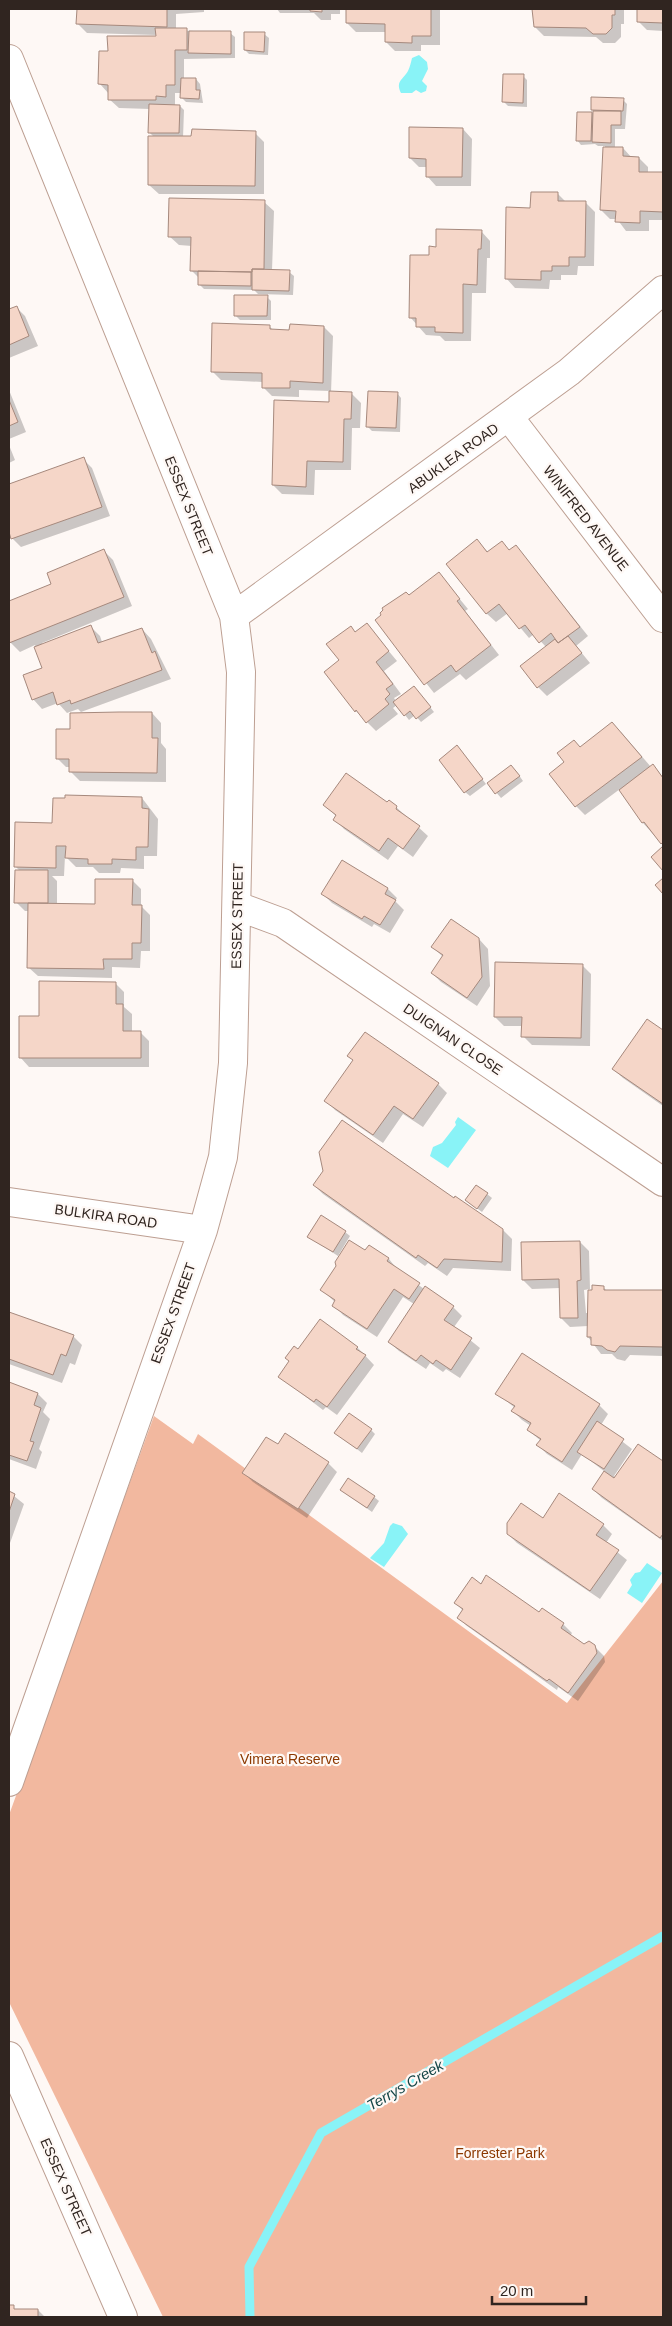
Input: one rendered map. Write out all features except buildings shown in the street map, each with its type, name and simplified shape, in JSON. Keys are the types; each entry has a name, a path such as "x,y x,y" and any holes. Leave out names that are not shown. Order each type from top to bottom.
{"street":[{"name":"ESSEX STREET","path":"9,1782 203,1230 223,1157 233,1063 242,672 234,616 11,73"},
{"name":"ABUKLEA ROAD","path":"234,616 509,418 569,372 663,290"},
{"name":"WINIFRED AVENUE","path":"509,418 663,618"},
{"name":"DUIGNAN CLOSE","path":"237,906 284,923 663,1182"},
{"name":"BULKIRA ROAD","path":"9,1202 203,1230"},
{"name":"ESSEX STREET","path":"9,2056 123,2317"}],"green space":[{"path":"154,1416 193,1444 198,1434 567,1703 663,1581 663,2317 163,2317 9,2002 9,1815"}],"water":[{"path":"419,55 427,62 428,69 422,81 427,86 426,91 421,93 416,90 412,93 401,93 399,83 408,71 412,58"},
{"path":"458,1117 476,1130 448,1168 430,1156 433,1147 442,1143 456,1125 455,1122"},
{"path":"393,1523 402,1526 408,1534 384,1567 370,1558 384,1543 390,1526"},
{"path":"647,1563 662,1573 642,1603 627,1593 632,1585 630,1580"}],"waterway":[{"name":"Terrys Creek","path":"250,2317 249,2267 321,2133 663,1936"}],"park label":[{"name":"Vimera Reserve","path":"290,1759"},
{"name":"Forrester Park","path":"500,2153"}]}
